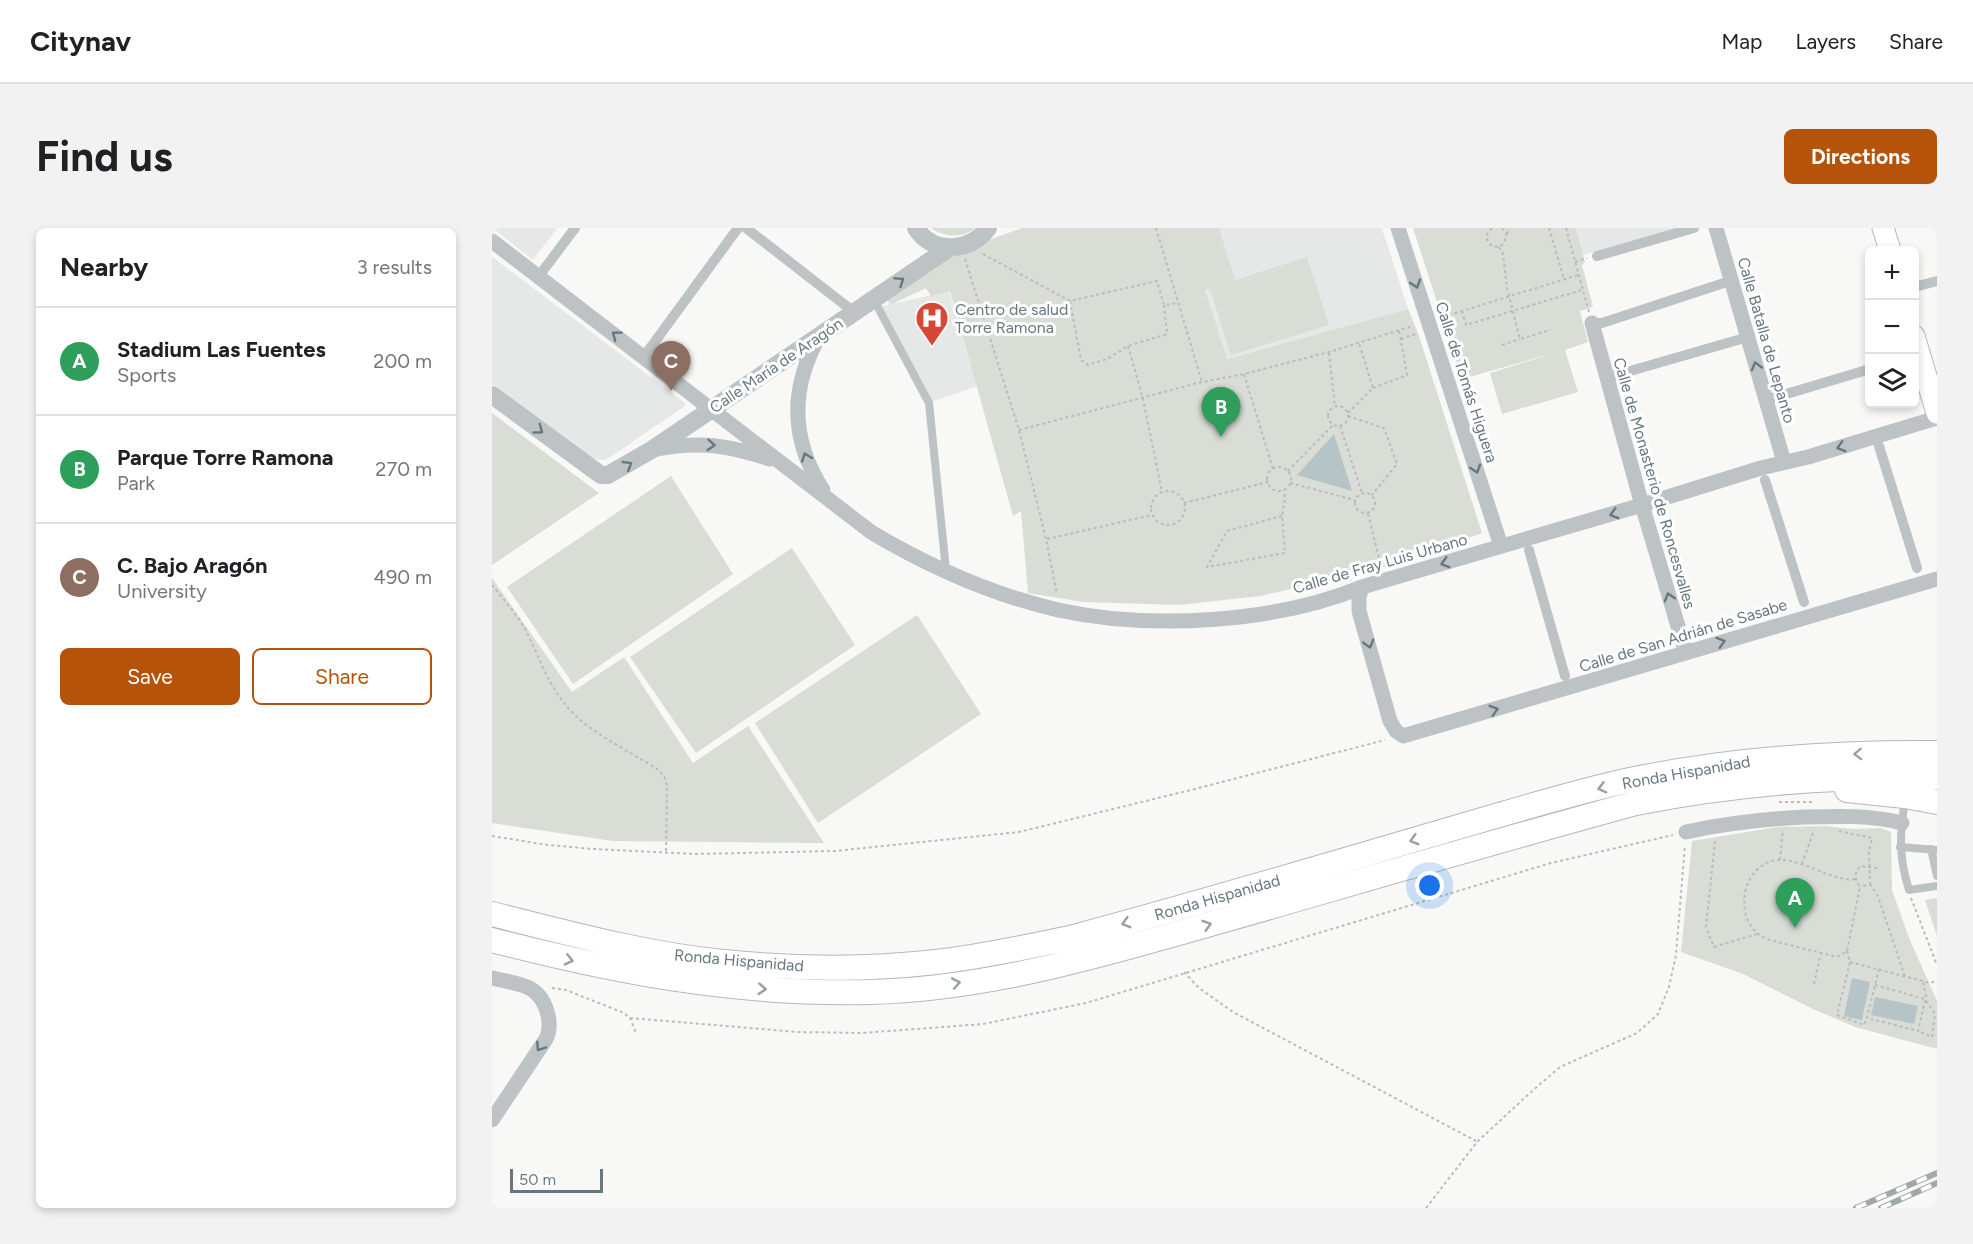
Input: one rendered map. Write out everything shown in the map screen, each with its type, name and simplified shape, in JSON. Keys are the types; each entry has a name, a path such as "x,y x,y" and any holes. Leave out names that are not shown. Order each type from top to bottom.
{"highway":[{"path":"1905,753 1937,740"},
{"name":"Ronda Hispanidad","path":"492,914 647,951 722,962 870,967 936,962 1070,938 1527,807 1628,781 1742,761 1844,754 1937,753"},
{"name":"Ronda Hispanidad","path":"492,940 646,976 721,986 820,992 873,992 941,986 1082,960 1636,803 1688,792 1816,780 1937,777"},
{"path":"1816,780 1836,788 1856,792 1905,796 1937,802"}],"main road":[{"path":"1883,228 1889,246"},
{"path":"1918,354 1937,416"}],"street":[{"path":"537,275 542,272 575,228"},
{"path":"642,355 648,351 738,228"},
{"path":"746,228 854,312"},
{"path":"916,228 928,241 956,252"},
{"name":"Calle de Tomás Higuera","path":"1398,228 1501,546"},
{"path":"1597,256 1694,228"},
{"name":"Calle Batalla de Lepanto","path":"1716,228 1784,462"},
{"name":"Calle María de Aragón","path":"492,395 601,475 612,474 653,450 873,299 956,252 958,247 970,243 991,230"},
{"name":"Calle de Fray Luis Urbano","path":"492,241 871,532 892,545 946,572 1051,608 1131,619 1175,620 1265,614 1338,597 1362,587 1501,546 1527,545 1641,505 1763,474 1784,462 1877,441 1937,416"},
{"path":"1592,323 1602,323 1730,281"},
{"path":"1919,286 1937,281"},
{"name":"Calle de Monasterio de Roncesvalles","path":"1592,323 1641,505 1686,653"},
{"name":"Calle de Fray Luis Urbano","path":"821,334 804,369 798,405 798,424 807,460 815,477 837,506"},
{"path":"1606,378 1748,337"},
{"path":"1766,400 1865,370"},
{"path":"1877,441 1921,583"},
{"path":"653,450 678,445 713,445 730,447 782,463"},
{"path":"1763,474 1806,609"},
{"path":"1527,545 1567,682"},
{"name":"Calle de San Adrián de Sasabe","path":"1403,736 1567,682 1686,653 1806,609 1937,579"},
{"path":"1362,587 1359,611 1390,721 1396,731 1403,736"},
{"path":"1338,597 1346,600 1359,611"},
{"path":"1686,832 1756,820 1832,816 1886,819 1902,823"},
{"name":"Ronda Hispanidad","path":"492,951 540,953"},
{"path":"492,978 521,985 538,993 549,1021 548,1035 492,1120"}],"lane":[{"path":"873,299 928,403 946,572"},
{"path":"1905,796 1900,847 1902,867 1909,890 1937,886"},
{"path":"1900,847 1934,850 1937,876"}],"path":[{"path":"1156,228 1202,382"},
{"path":"1491,228 1487,234 1488,241 1492,246 1499,247 1505,243 1510,228"},
{"path":"1502,228 1506,237"},
{"path":"1549,228 1564,279"},
{"path":"1566,228 1592,323"},
{"path":"1499,247 1503,254 1504,274 1520,339"},
{"path":"956,252 1019,430 1046,539 1058,602"},
{"path":"980,252 1070,301 1157,281 1164,305 1167,334 1128,346 1107,359 1088,364 1081,360 1070,301"},
{"path":"1575,262 1584,259"},
{"path":"1443,317 1578,275"},
{"path":"1462,311 1466,325 1582,290"},
{"path":"1164,305 1178,303"},
{"path":"1019,430 1202,382 1244,374 1329,352 1413,326"},
{"path":"1333,425 1340,426 1346,423 1348,415 1373,388 1407,375 1400,330"},
{"path":"1502,345 1550,330"},
{"path":"1401,339 1419,333"},
{"path":"1359,343 1373,388"},
{"path":"1128,346 1143,399 1162,492"},
{"path":"1329,352 1335,407"},
{"path":"1244,374 1273,469"},
{"path":"1333,425 1329,416 1330,410 1335,407 1344,408 1348,415 1384,428 1397,465 1372,495"},
{"path":"1288,471 1333,425"},
{"path":"1340,426 1362,493"},
{"path":"1282,516 1227,531 1207,567 1285,554 1282,516 1284,490 1290,483 1291,477 1288,471 1280,467 1273,469 1268,475 1268,482 1273,488 1284,490"},
{"path":"1184,503 1268,482"},
{"path":"1290,483 1355,500"},
{"path":"1170,490 1175,492 1180,495 1184,503 1183,516 1174,524 1157,522 1152,515 1150,507 1152,501 1162,492 1170,490"},
{"path":"1362,493 1372,495"},
{"path":"1355,500 1362,493"},
{"path":"1355,500 1357,509 1368,514 1374,510 1376,504 1372,495"},
{"path":"1368,514 1381,568"},
{"path":"1046,539 1152,515"},
{"path":"492,585 523,626 543,669 564,704 591,727 657,769 664,776 668,785 666,853"},
{"path":"492,836 548,845 696,854 835,851 1019,832 1403,736"},
{"path":"1779,860 1783,828"},
{"path":"1802,864 1815,828"},
{"path":"1835,830 1872,838 1869,852 1870,884 1878,896 1905,977"},
{"path":"538,993 552,988 566,990 596,1001 630,1018 798,1032 862,1033 983,1024 1086,1003 1551,863 1686,832 1676,955 1669,987 1658,1014 1637,1033 1560,1067 1477,1142 1426,1208"},
{"path":"1715,840 1706,927 1714,947 1757,934"},
{"path":"1847,951 1837,957 1766,939 1757,934 1750,925 1745,913 1744,896 1748,882 1757,869 1779,860 1788,860 1843,878 1855,879"},
{"path":"1877,868 1860,866 1855,874 1860,887 1847,951 1850,962 1837,1016 1864,1025 1879,969"},
{"path":"1860,887 1870,884"},
{"path":"1909,890 1937,965"},
{"path":"1814,984 1821,953"},
{"path":"1850,962 1930,983 1937,981"},
{"path":"1184,972 1198,988 1233,1012 1477,1142"},
{"path":"1918,1031 1925,999 1923,981"},
{"path":"1867,1018 1918,1031 1932,1037 1935,1014 1925,999 1875,985"},
{"path":"630,1018 636,1033"}],"shaded area":[{"path":"492,228 557,228 533,260"},
{"path":"931,228 975,228 970,232 953,236"},
{"path":"1022,228 1219,228 1235,280 1307,257 1329,325 1231,355 1210,289 1205,290 1227,359 1408,309 1418,333 1482,533 1381,568 1260,596 1179,605 1083,602 1028,593 1021,511 1013,516 950,291 931,296 926,288 890,305 885,294 958,251"},
{"path":"1186,228 1382,228 1408,309 1226,359"},
{"path":"1413,228 1576,228 1585,262 1582,265 1593,307 1580,311 1588,342 1565,350 1578,392 1502,414 1490,373 1554,353 1462,379"},
{"path":"1576,228 1682,228 1583,255"},
{"path":"492,257 685,403 685,406 606,460 599,460 593,458 492,384"},
{"name":"Centro de salud Torre Ramona","path":"949,291 977,386 929,403 878,307"},
{"path":"492,413 599,493 492,565"},
{"path":"1334,434 1352,491 1297,475"},
{"path":"671,476 733,574 573,684 507,587"},
{"path":"792,548 855,645 696,753 630,657"},
{"path":"492,578 572,692 624,657 693,763 748,726 824,843 613,841 492,823"},
{"path":"917,615 981,714 818,823 755,723"},
{"path":"1824,826 1853,829 1881,828 1891,832 1892,890 1909,938 1937,1001 1937,1049 1855,1027 1743,974 1681,952 1692,841 1777,827"},
{"path":"1937,898 1937,936 1925,900"},
{"path":"1852,978 1870,982 1862,1020 1844,1016"},
{"path":"1875,997 1918,1006 1914,1024 1871,1015"}],"railway":[{"path":"1856,1208 1937,1173"},
{"path":"1881,1208 1937,1183"}],"place":[{"name":"Centro de salud Torre Ramona","path":"932,347"},
{"name":"C. Bajo Aragón","path":"671,391"},
{"name":"Parque Torre Ramona","path":"1221,437"},
{"name":"Stadium Las Fuentes","path":"1795,928"}]}
